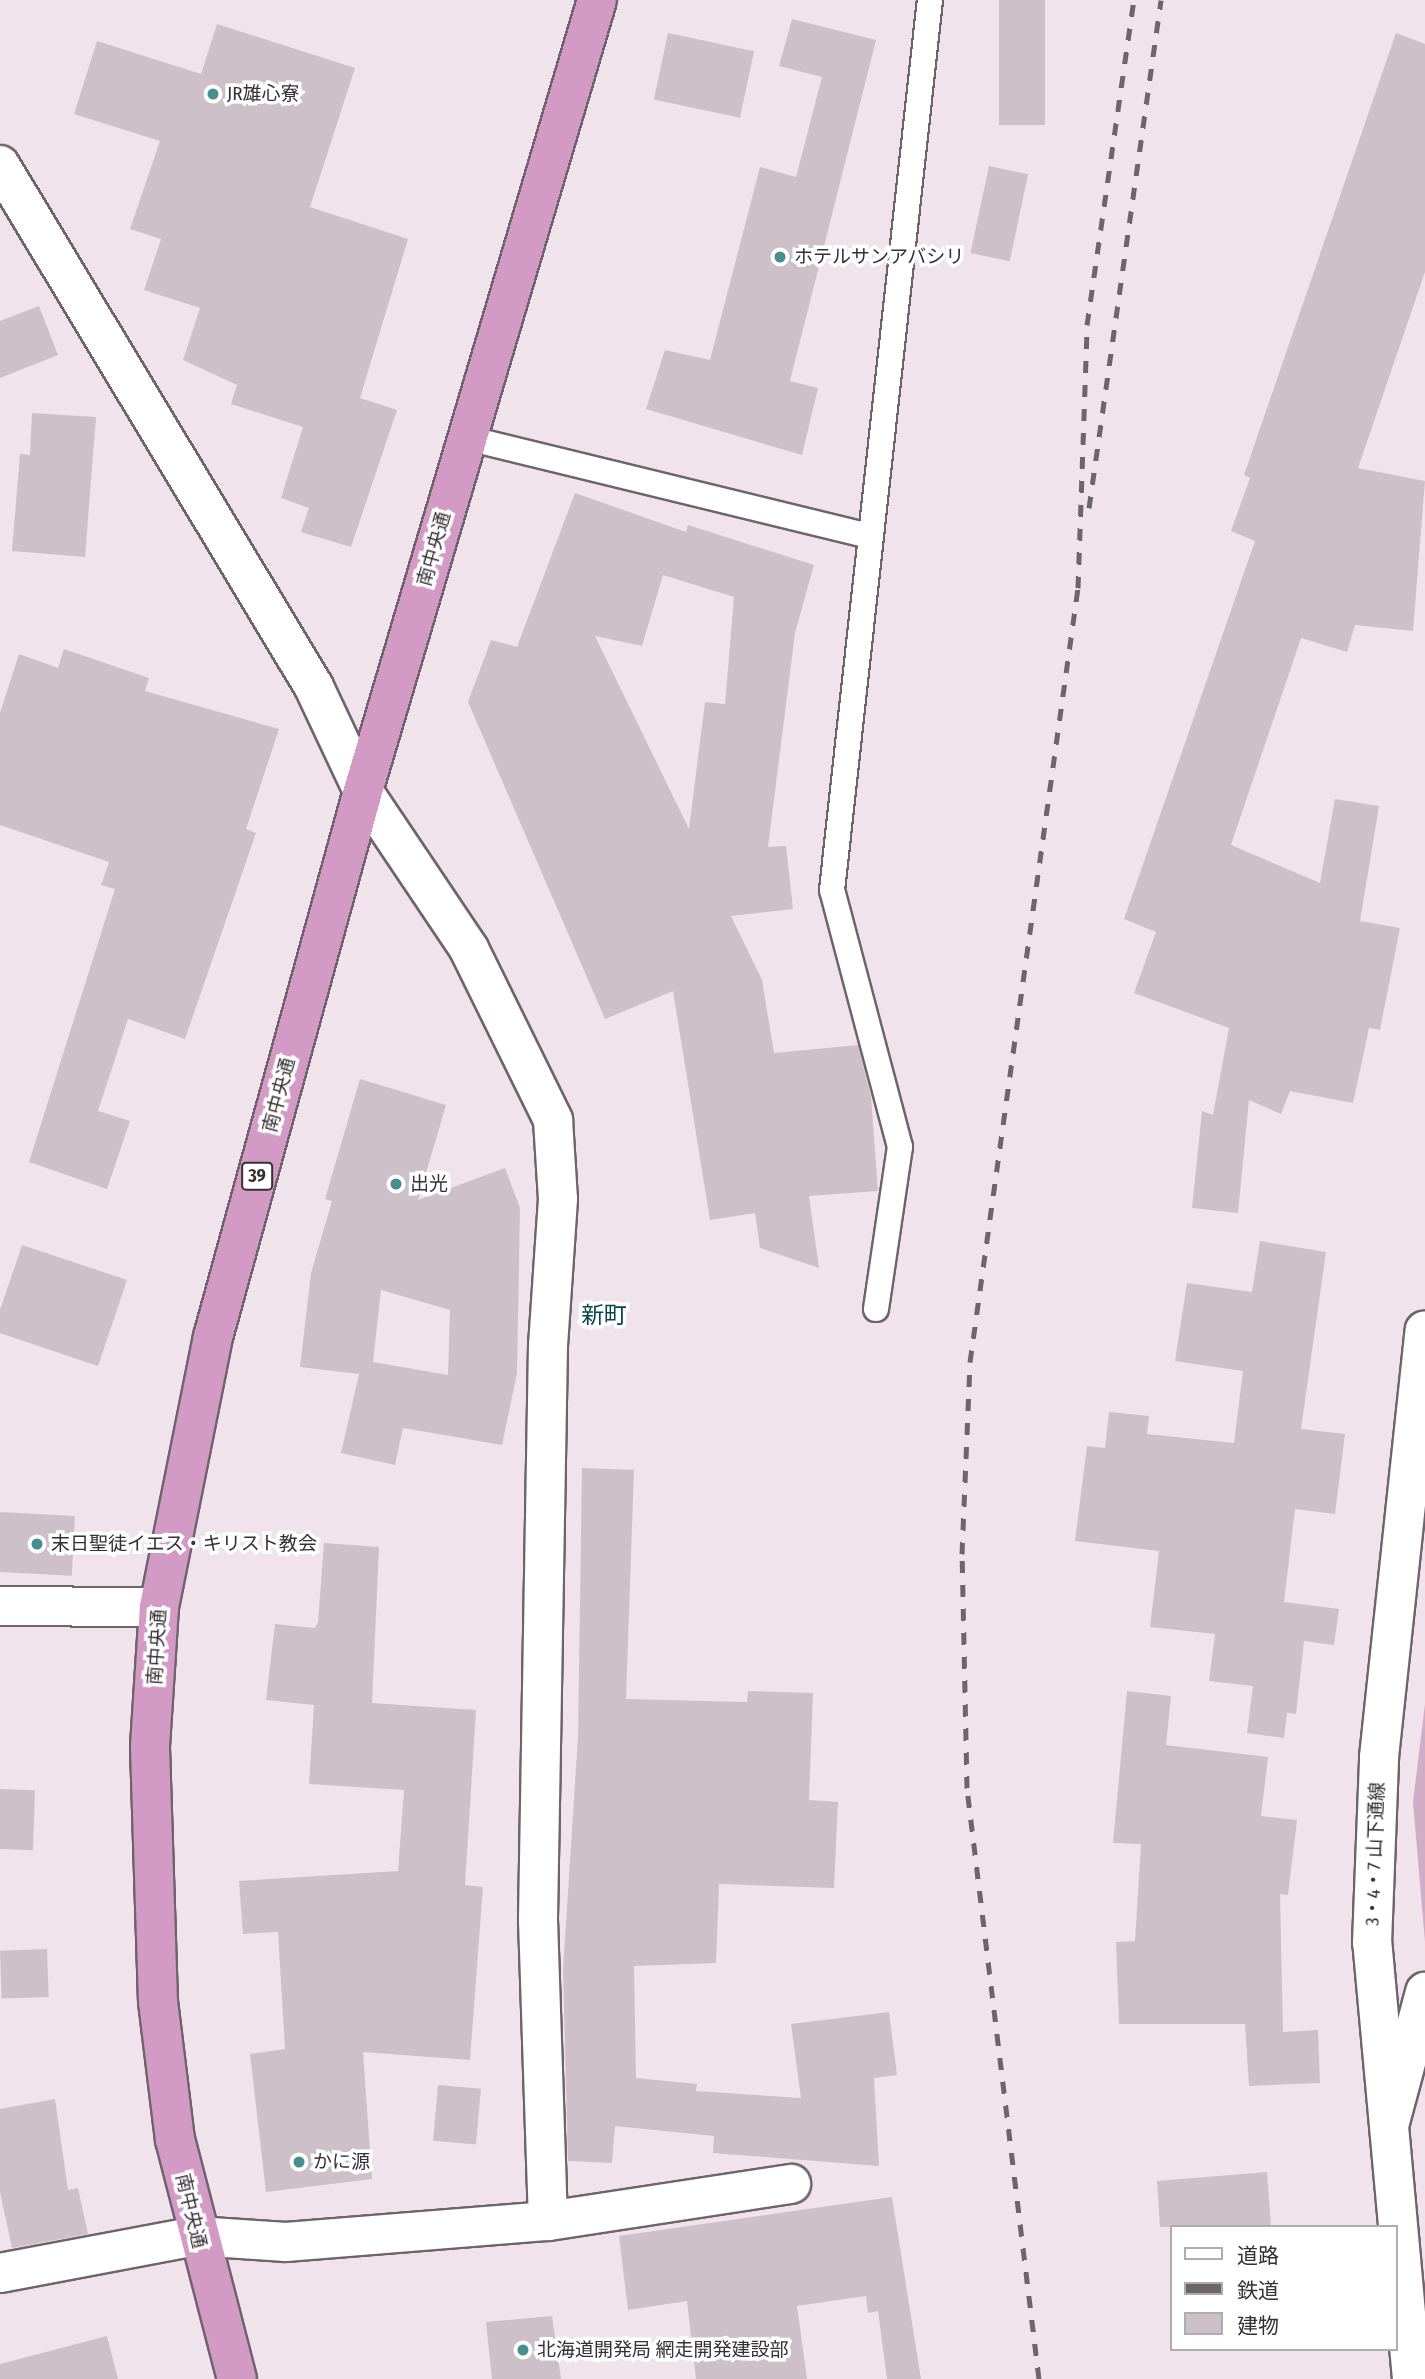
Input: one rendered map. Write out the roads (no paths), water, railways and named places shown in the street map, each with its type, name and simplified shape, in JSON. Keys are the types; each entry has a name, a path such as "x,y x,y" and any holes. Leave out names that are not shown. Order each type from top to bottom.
{"highway":[{"name":"南中央通","path":"237,2379 196,2236 175,2140 158,2002 150,1746 159,1607 213,1337 363,791 597,0"}],"street":[{"path":"0,165 314,687 363,791 470,949 553,1120 558,1199 548,1345 538,1920 548,2221"},
{"name":"3・4・7 山下通線","path":"1412,2379 1372,1942 1379,1757 1425,1329"},
{"path":"0,1606 159,1607"},
{"path":"1388,2129 1425,1992"},
{"path":"0,2273 196,2236 286,2242 548,2221 791,2184"}],"lane":[{"path":"876,1309 900,1147 832,890 868,536 930,0"},
{"path":"467,438 868,536"}],"railway":[{"path":"1039,2379 967,1788 962,1554 970,1362 1078,588 1087,325 1134,0"},
{"path":"1089,508 1161,0"}],"place":[{"name":"JR雄心寮","path":"213,94"},
{"name":"ホテルサンアバシリ","path":"780,257"},
{"name":"出光","path":"396,1184"},
{"name":"末日聖徒イエス・キリスト教会","path":"37,1544"},
{"name":"かに源","path":"299,2162"},
{"name":"北海道開発局 網走開発建設部","path":"523,2350"}],"district":[{"name":"新町","path":"604,1315"}]}
